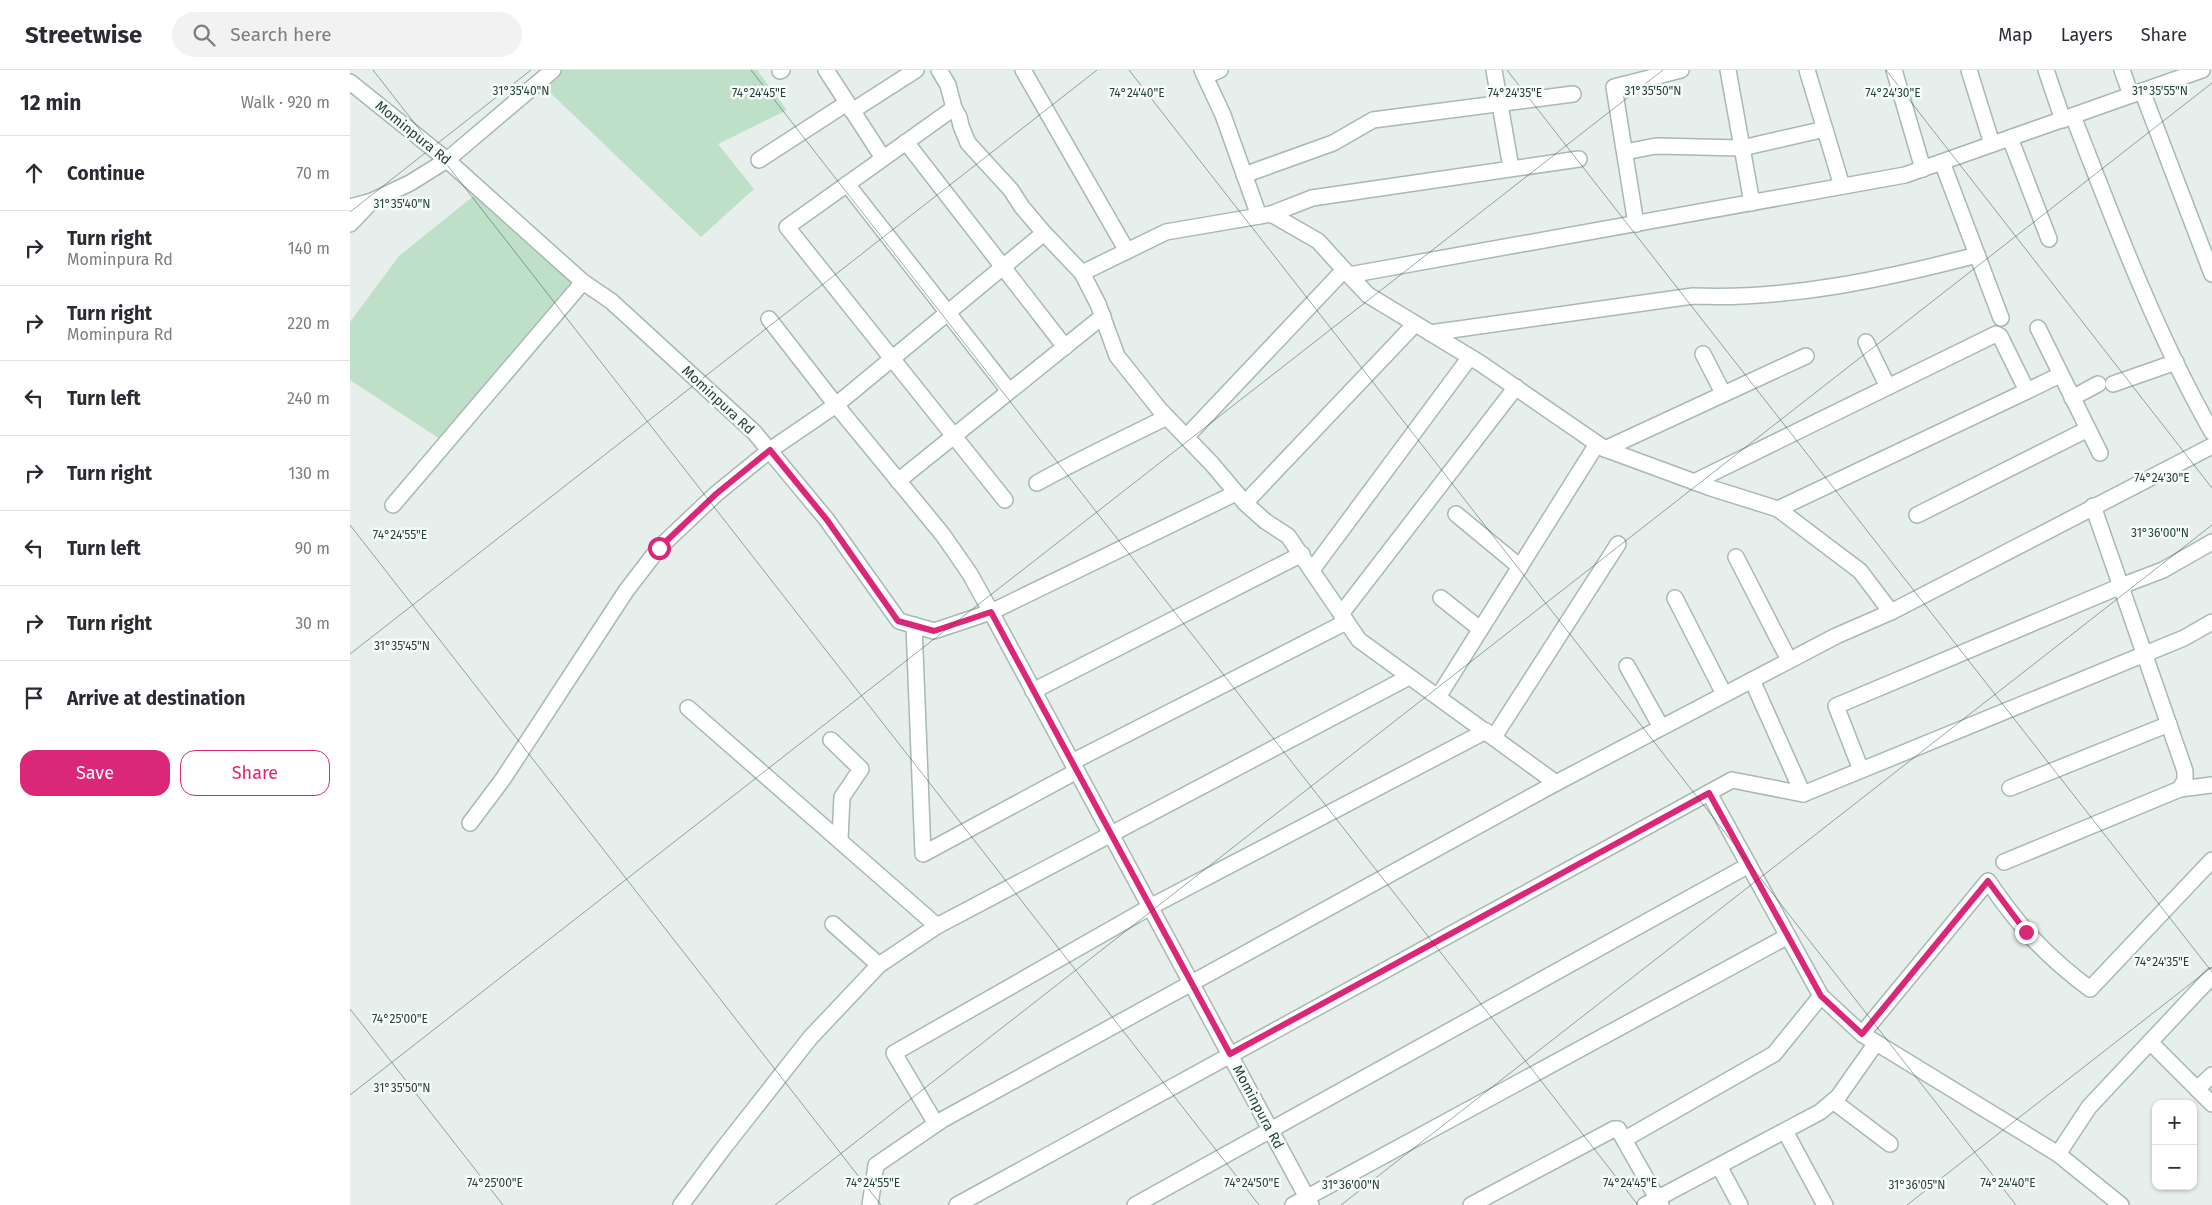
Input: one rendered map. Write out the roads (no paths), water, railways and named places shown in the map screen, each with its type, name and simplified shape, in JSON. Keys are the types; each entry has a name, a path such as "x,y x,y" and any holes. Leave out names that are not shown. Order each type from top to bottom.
{"street":[{"path":"350,207 372,201 410,183 447,160 553,70"},
{"path":"826,70 883,158"},
{"path":"758,160 916,70"},
{"path":"939,70 948,85 954,108 968,143 1011,190 1022,207 1044,233 1082,273 1103,316 1117,356 1167,417 1240,498 1266,522 1288,536 1359,640 1556,782"},
{"path":"1023,70 1127,251"},
{"path":"1220,70 1204,73 1223,115 1244,175 1265,215 1318,241 1368,295 1516,387 1601,447 1694,482 1778,509 1860,571 1891,612"},
{"path":"1494,70 1511,168"},
{"path":"1636,224 1614,87 1681,70"},
{"path":"1728,70 1752,203"},
{"path":"1807,70 1842,186"},
{"path":"1894,70 1923,168"},
{"path":"1969,70 1992,144"},
{"path":"2046,70 2189,392 2212,432"},
{"path":"2122,70 2136,93 2212,274"},
{"path":"1186,437 1347,272 1636,224 1905,175 2199,71"},
{"name":"Mominpura Rd","path":"350,82 447,160 583,282 611,301 754,432 827,520 898,621 934,631 991,612 1309,1201"},
{"path":"1244,175 1333,143 1372,120 1573,94"},
{"path":"954,108 787,227 1005,500"},
{"path":"1624,152 1656,146 1742,148 1825,129"},
{"path":"2010,138 2049,239"},
{"path":"906,142 1065,347"},
{"path":"1082,273 1166,232 1265,215 1312,198 1579,159"},
{"path":"1942,162 2001,318"},
{"path":"847,184 1010,392"},
{"path":"350,224 372,201"},
{"path":"470,823 503,778 626,591 659,548 716,494 770,450 836,405 1044,233"},
{"path":"1430,333 1693,296 1735,298 1771,295 1921,270 1977,256"},
{"path":"392,505 583,282"},
{"path":"898,481 1103,316"},
{"path":"769,319 942,535 970,574 991,612 1240,498 1415,324"},
{"path":"2038,328 2100,453"},
{"path":"1694,482 1996,334 2000,336 2027,391"},
{"path":"1866,342 1888,387"},
{"path":"1703,354 1723,393"},
{"path":"1438,697 1520,567 1601,447 1806,356"},
{"path":"1312,570 1470,357"},
{"path":"2072,398 2106,384 2176,362"},
{"path":"1778,509 2060,374"},
{"path":"914,625 923,854 1074,767 1343,618 1516,387"},
{"path":"1037,483 1088,454 1108,448 1167,417"},
{"path":"1917,515 2088,429"},
{"path":"870,1205 876,1165 936,1124 1556,782 1789,660 1836,636 1891,612 2212,446"},
{"path":"2093,506 2185,772 2185,780 2180,788"},
{"path":"1456,514 1520,567"},
{"path":"1861,770 1836,706 2163,570 2212,542"},
{"path":"936,1124 894,1053 1150,907 1490,734 1618,544"},
{"path":"1034,691 1302,554"},
{"path":"1736,557 1789,660"},
{"path":"1440,598 1480,629"},
{"path":"1675,598 1724,694"},
{"path":"957,1205 1732,780 1803,794 2184,638 2212,622"},
{"path":"1628,666 1661,727"},
{"path":"681,1205 810,1038 879,965 937,926 1409,676"},
{"path":"1752,680 1803,794"},
{"path":"688,708 840,839 937,926"},
{"path":"2010,788 2169,724"},
{"path":"830,740 861,769 842,797 840,839"},
{"path":"2004,862 2180,788 2212,784"},
{"path":"1709,793 1821,996 1862,1034 2058,1154 2121,1205"},
{"path":"1862,1034 1988,881 2026,932 2057,964 2090,989 2212,860"},
{"path":"1135,1205 1748,865"},
{"path":"833,924 879,965"},
{"path":"1293,1205 1309,1201 1788,936"},
{"path":"2058,1154 2089,1106 2212,976"},
{"path":"1625,1139 1774,1054 1821,996"},
{"path":"2150,1042 2212,1104"},
{"path":"1471,1205 1614,1129 1618,1129 1625,1139 1654,1203 1820,1112 1838,1097 1876,1043"},
{"path":"2197,1089 2212,1075"},
{"path":"1833,1101 1890,1144"},
{"path":"1785,1131 1825,1205"},
{"path":"1719,1166 1740,1205"}]}
